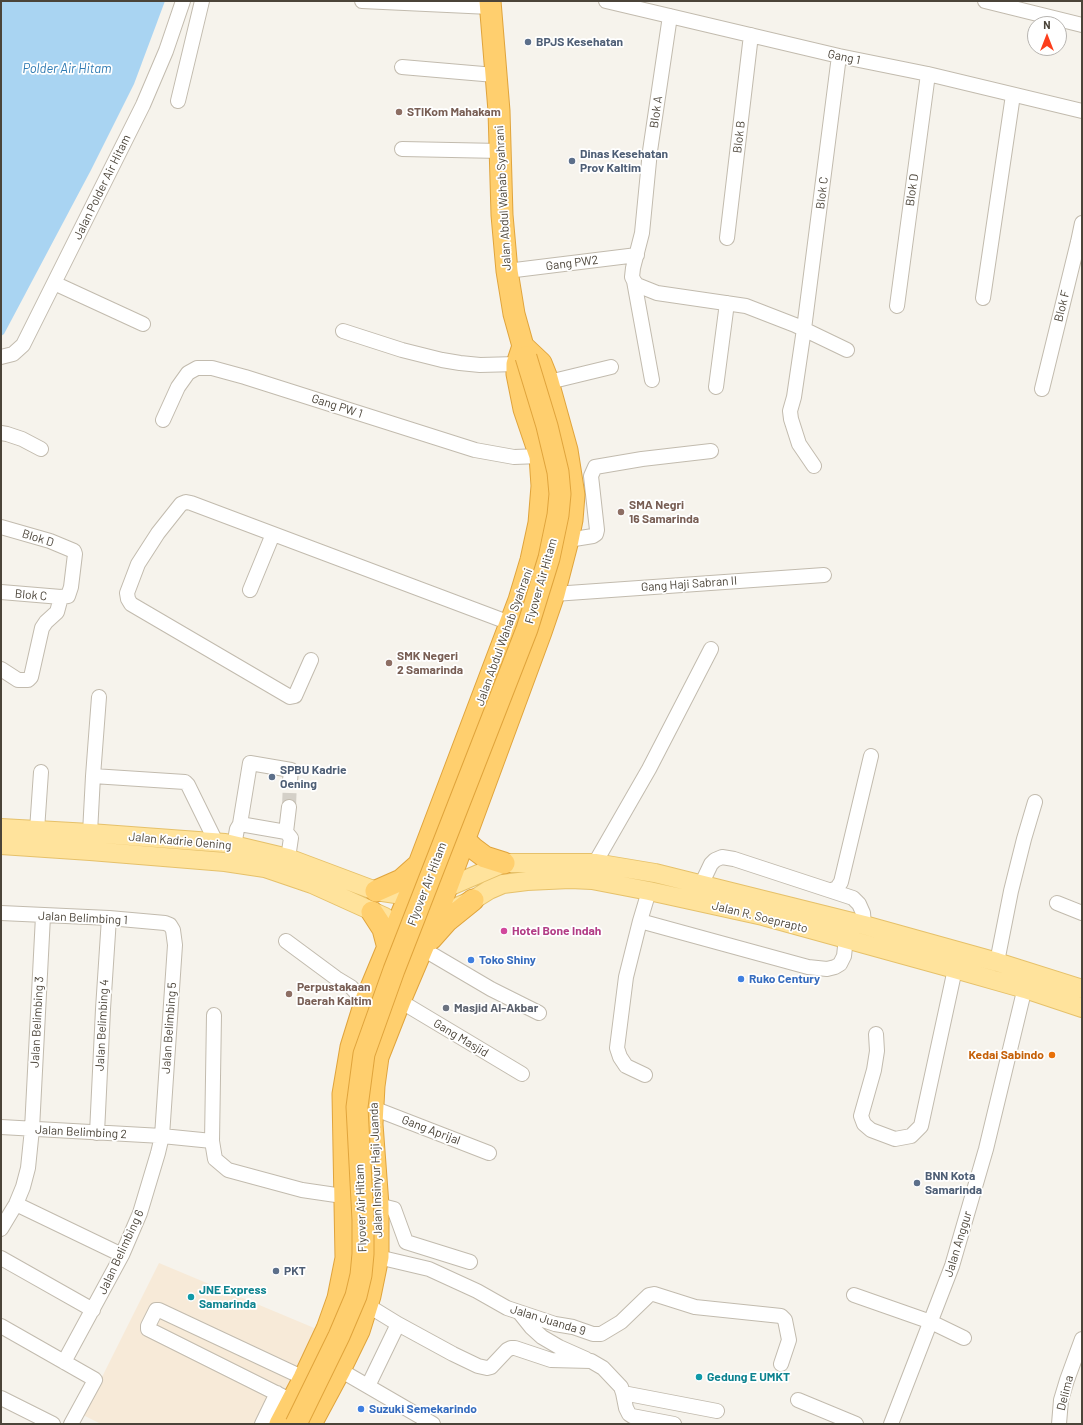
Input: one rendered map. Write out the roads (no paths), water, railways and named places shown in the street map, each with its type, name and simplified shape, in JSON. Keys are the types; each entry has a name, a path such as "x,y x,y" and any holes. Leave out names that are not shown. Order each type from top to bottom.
{"highway":[{"name":"Jalan Abdul Wahab Syahrani","path":"398,922 510,623 531,560 539,523 542,486 540,456 524,409 517,374 522,356 507,271 502,215 501,151 490,4"},
{"name":"Jalan Abdul Wahab Syahrani","path":"437,914 554,594 572,520 574,495 567,450 549,382 540,363 522,356"},
{"name":"Flyover Air Hitam","path":"296,1424 339,1336 356,1296 361,1275 363,1254 363,1220 357,1107 364,1054 394,970 527,629 549,558 558,515 560,494 558,472 547,426 522,356"},
{"path":"480,703 511,714"},
{"path":"465,840 485,857 504,863"},
{"path":"376,891 401,880 419,864"},
{"path":"424,947 448,922 473,900"},
{"path":"372,912 383,929 388,948"},
{"name":"Jalan Insinyur Haji Juanda","path":"311,1424 340,1370 358,1331 370,1296 378,1257 378,1205 372,1124 374,1086 378,1057 437,914"},
{"path":"280,1424 284,1397 304,1378 327,1328 338,1298 346,1258 343,1094 352,1047 365,1002 398,922"}],"main road":[{"name":"Jalan Kadrie Oening","path":"1,828 90,833 225,844 288,858 376,891 409,896"},
{"name":"Jalan Kadrie Oening","path":"1,845 225,862 265,868 312,884 372,912 398,922"},
{"name":"Jalan R. Soeprapto","path":"409,896 446,888 504,863 595,863 655,873 864,926 997,962 1027,981 1082,1008"},
{"name":"Jalan R. Soeprapto","path":"398,922 437,914 473,900 489,890 503,884 527,881 570,879 592,880 649,890 763,916 955,969 1027,981 1081,984"}],"street":[{"name":"Jalan Polder Air Hitam","path":"1,357 13,354 23,346 143,105 166,51 183,1"},
{"path":"178,101 202,1"},
{"path":"362,1 490,4"},
{"name":"Gang 1","path":"606,1 839,56 928,74 1082,111"},
{"path":"985,1 1082,25"},
{"name":"Blok A","path":"652,380 632,277 642,233 650,151 670,16"},
{"path":"175,25 194,30"},
{"name":"Blok B","path":"727,238 752,35"},
{"name":"Blok C","path":"814,466 799,444 790,411 794,397 804,329 839,56"},
{"path":"402,67 495,75"},
{"name":"Blok D","path":"897,306 928,74"},
{"path":"983,298 1013,95"},
{"path":"402,149 501,151"},
{"name":"Blok F","path":"1042,389 1082,223"},
{"name":"Gang PW2","path":"507,271 637,255"},
{"path":"54,282 144,324"},
{"path":"634,282 637,285 657,293 746,306 804,329 847,350"},
{"path":"716,387 726,303"},
{"path":"343,331 402,350 460,364 480,365 522,356"},
{"path":"549,382 611,367"},
{"name":"Gang PW 1","path":"163,420 178,387 188,373 197,368 212,368 245,377 475,450 507,456 540,456"},
{"path":"1,433 22,439 41,449"},
{"path":"568,540 593,536 596,534 597,530 591,476 595,467 642,459 711,451"},
{"path":"311,660 294,696 286,695 131,604 127,593 138,564 158,533 181,504 186,502 191,503 510,623"},
{"name":"Blok D","path":"1,527 50,541 74,551 75,554 70,594 65,597 60,597"},
{"path":"250,590 273,534"},
{"name":"Gang Haji Sabran II","path":"554,594 824,575"},
{"name":"Blok C","path":"1,592 60,597"},
{"path":"1,669 18,680 28,680 31,677 42,628 57,612 60,597"},
{"path":"595,863 649,769 711,649"},
{"path":"469,734 462,731 462,728 484,671 487,668 492,670"},
{"path":"90,833 92,776 99,697"},
{"path":"832,890 838,888 841,882 870,756"},
{"path":"92,776 185,782 225,844 240,824 250,763 291,770 290,781"},
{"path":"37,830 41,772"},
{"path":"997,962 1011,891 1035,802"},
{"path":"286,832 289,807"},
{"path":"240,824 286,832 291,838 288,858"},
{"path":"701,885 711,864 715,860 722,857 734,859 853,898 859,904 863,913 864,926"},
{"path":"645,1075 626,1066 620,1057 617,1048 626,977 649,890"},
{"path":"1057,903 1082,913"},
{"name":"Jalan Belimbing 1","path":"1,913 165,922"},
{"name":"Jalan Belimbing 3","path":"1,1229 16,1204 23,1187 28,1168 32,1129 43,916"},
{"name":"Jalan Belimbing 4","path":"97,1133 109,918"},
{"path":"640,921 808,967 827,969 840,964 844,956 846,938"},
{"name":"Jalan Belimbing 5","path":"162,1136 175,945 173,930 170,925 165,922"},
{"path":"286,941 336,978 351,986 365,1002"},
{"path":"424,947 491,989 539,1013"},
{"path":"876,1034 877,1051 874,1070 861,1116 864,1124 870,1130 895,1139 911,1136 921,1126 955,969"},
{"name":"Jalan Anggur","path":"891,1424 952,1266 986,1149 1027,981"},
{"name":"Gang Masjid","path":"400,1001 522,1074"},
{"path":"214,1015 212,1141 215,1159 228,1170 302,1190 345,1195"},
{"name":"Gang Aprijal","path":"373,1108 489,1153"},
{"name":"Jalan Belimbing 2","path":"1,1127 162,1136"},
{"path":"162,1136 212,1141"},
{"name":"Jalan Belimbing 6","path":"64,1362 122,1255 140,1214 162,1136"},
{"path":"16,1204 122,1255"},
{"path":"378,1205 394,1209 406,1242 459,1260 470,1262"},
{"name":"Jalan Juanda 9","path":"378,1257 429,1269 507,1308 555,1324 573,1327 598,1335 621,1322 649,1296 654,1294 695,1307 780,1316 785,1320 789,1340 781,1364"},
{"path":"1,1258 93,1310"},
{"path":"854,1295 931,1322 964,1338"},
{"path":"367,1306 453,1354 478,1366 486,1368 491,1367 507,1350 511,1348 550,1360 592,1361"},
{"path":"262,1424 284,1397 148,1329 156,1310 159,1310 304,1378"},
{"path":"519,1312 531,1327 542,1337 560,1347 592,1361 603,1368 624,1393 626,1408 629,1414 632,1416 674,1424"},
{"path":"368,1386 398,1324"},
{"path":"1,1326 95,1379 71,1424"},
{"name":"Delima","path":"1059,1424 1063,1393 1082,1339"},
{"path":"340,1370 433,1424"},
{"path":"624,1393 716,1411"},
{"path":"1,1398 53,1424"},
{"path":"798,1400 856,1424"}],"water":[{"name":"Polder Air Hitam","path":"1,1 165,1 134,84 91,170 4,334 1,336"}],"tunnel":[{"path":"289,807 290,781"}],"place":[{"name":"BPJS Kesehatan","path":"528,42"},
{"name":"STIKom Mahakam","path":"399,112"},
{"name":"Dinas Kesehatan Prov Kaltim","path":"572,161"},
{"name":"SMA Negri 16 Samarinda","path":"621,512"},
{"name":"SMK Negeri 2 Samarinda","path":"389,663"},
{"name":"SPBU Kadrie Oening","path":"272,777"},
{"name":"Hotel Bone Indah","path":"504,931"},
{"name":"Toko Shiny","path":"471,960"},
{"name":"Ruko Century","path":"741,979"},
{"name":"Perpustakaan Daerah Kaltim","path":"289,994"},
{"name":"Masjid Al-Akbar","path":"446,1008"},
{"name":"Kedai Sabindo","path":"1052,1055"},
{"name":"BNN Kota Samarinda","path":"917,1183"},
{"name":"PKT","path":"276,1271"},
{"name":"JNE Express Samarinda","path":"191,1297"},
{"name":"Gedung E UMKT","path":"699,1377"},
{"name":"Suzuki Semekarindo","path":"361,1409"}]}
